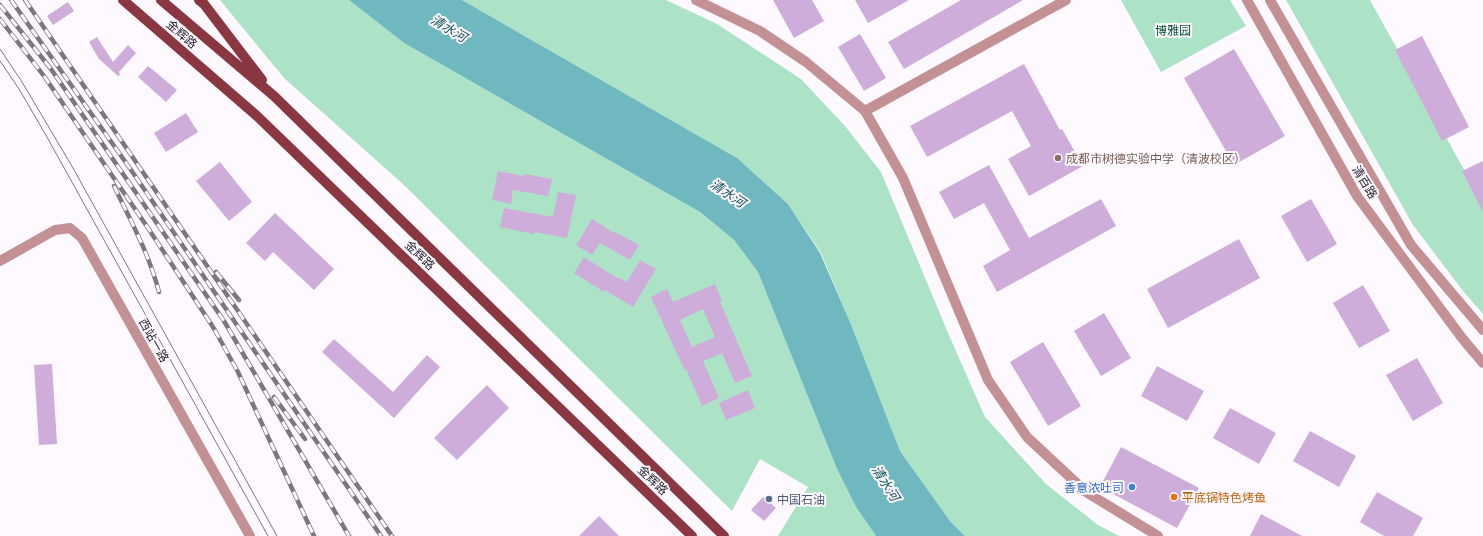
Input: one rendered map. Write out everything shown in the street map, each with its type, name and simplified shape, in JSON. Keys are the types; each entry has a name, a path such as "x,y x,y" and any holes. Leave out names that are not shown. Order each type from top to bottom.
{"main road":[{"name":"金辉路","path":"123,0 257,116 692,536"},
{"name":"金辉路","path":"162,0 274,96 724,536"},
{"path":"199,0 204,4 274,96"}],"street":[{"path":"696,0 760,31 806,62 865,111 903,178 988,380 1027,437 1086,492 1158,536"},
{"path":"865,111 1050,4 1066,0"},
{"name":"清百路","path":"1247,0 1357,196 1462,338 1483,363"},
{"name":"清百路","path":"1270,0 1411,245 1483,330"},
{"name":"西站一路","path":"0,261 55,230 70,228 82,238 250,536"}],"green space":[{"path":"220,0 349,0 404,43 700,212 734,240 758,272 837,469 856,507 876,536 778,536 808,487 760,459 732,511 404,185 284,78"},
{"path":"462,0 666,0 717,24 801,79 845,126 881,172 948,333 985,417 1046,484 1098,525 1119,536 965,536 950,521 900,451 850,322 821,253 788,204 737,158"},
{"name":"博雅园","path":"1121,0 1230,0 1246,26 1161,72"},
{"path":"1286,0 1370,0 1483,204 1483,314 1463,291 1413,225"}],"water":[{"name":"清水河","path":"349,0 462,0 737,158 788,204 820,253 850,322 900,451 950,521 965,536 876,536 856,507 837,469 758,272 734,240 700,212 404,43"}],"building":[{"path":"773,0 812,0 824,21 794,38"},
{"path":"855,0 909,0 868,23"},
{"path":"961,0 1023,0 904,69 888,42"},
{"path":"68,2 74,11 53,25 47,16"},
{"path":"860,34 886,78 864,91 838,47"},
{"path":"1422,36 1469,127 1442,141 1395,50"},
{"path":"97,37 113,62 128,45 136,53 119,72 120,75 118,76 99,59 89,42"},
{"path":"1234,49 1285,136 1234,165 1184,78"},
{"path":"1024,64 1060,130 1062,129 1083,166 1029,196 1008,159 1031,146 1012,111 927,157 910,126"},
{"path":"148,66 177,90 166,102 138,77"},
{"path":"186,113 198,132 166,152 154,133"},
{"path":"1483,161 1483,212 1462,171"},
{"path":"220,162 252,202 229,221 196,181"},
{"path":"989,165 1029,238 1101,199 1116,226 997,292 983,266 1010,250 984,203 954,219 939,192"},
{"path":"498,171 552,179 548,196 513,190 511,204 492,200"},
{"path":"558,192 576,195 567,238 535,232 534,234 500,227 504,208 553,217"},
{"path":"1311,199 1337,244 1307,262 1281,216"},
{"path":"275,213 334,269 314,290 273,252 265,261 246,243"},
{"path":"592,219 614,233 615,232 639,245 630,260 600,243 592,255 576,245"},
{"path":"1239,239 1260,278 1168,328 1147,289"},
{"path":"584,257 617,278 618,277 627,282 640,260 656,269 633,307 605,290 604,292 574,273"},
{"path":"715,284 722,301 720,302 752,376 735,383 722,353 703,361 719,398 702,406 651,297 667,289 673,302","holes":["703,309 715,337 692,347 680,320"]},
{"path":"1363,285 1390,331 1359,348 1333,303"},
{"path":"1104,313 1131,358 1101,376 1074,331"},
{"path":"334,339 393,392 427,355 440,367 394,418 322,352"},
{"path":"1043,342 1081,406 1048,426 1010,362"},
{"path":"1417,358 1443,403 1413,421 1386,375"},
{"path":"52,364 57,444 39,445 34,365"},
{"path":"1157,366 1204,391 1187,421 1141,396"},
{"path":"487,385 509,408 457,460 434,438"},
{"path":"748,390 755,408 726,420 719,403"},
{"path":"1230,408 1276,433 1259,464 1213,438"},
{"path":"1310,431 1356,456 1339,487 1293,461"},
{"path":"1121,447 1199,488 1177,528 1100,487"},
{"path":"1377,492 1423,518 1413,536 1384,536 1360,522"},
{"path":"763,497 776,508 764,521 751,510"},
{"path":"1261,514 1302,536 1250,536"},
{"path":"599,516 619,536 579,536"}],"tram line":[{"path":"0,49 22,82 73,168 277,536"},
{"path":"0,61 19,89 47,137 268,536"}],"railway":[{"path":"11,0 129,167 381,536"},
{"path":"25,0 392,536"},
{"path":"0,5 51,69 224,321 349,536"},
{"path":"0,19 44,76 148,228 213,327 238,372 314,536"},
{"path":"114,186 145,251 159,292"},
{"path":"216,272 239,300"},
{"path":"274,397 305,439"}],"place":[{"name":"成都市树德实验中学（清波校区）","path":"1058,158"},
{"name":"香意浓吐司","path":"1132,487"},
{"name":"平底锅特色烤鱼","path":"1174,497"},
{"name":"中国石油","path":"769,499"}]}
